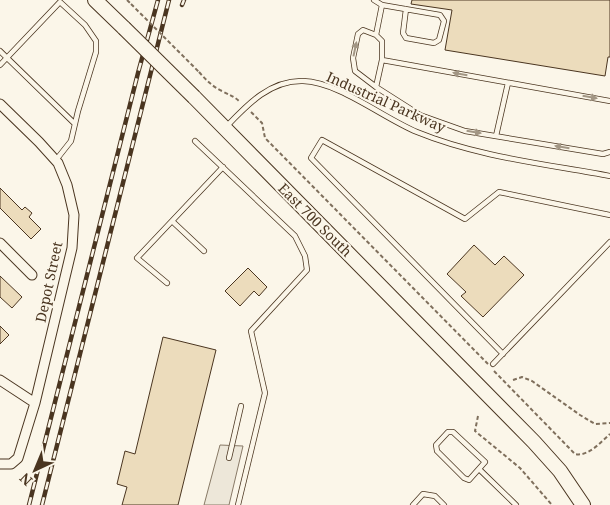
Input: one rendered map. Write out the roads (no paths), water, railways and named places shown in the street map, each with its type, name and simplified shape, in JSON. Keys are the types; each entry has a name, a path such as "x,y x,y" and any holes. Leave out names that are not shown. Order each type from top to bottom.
{"main road":[{"name":"East 700 South","path":"95,0 194,97 534,442 560,471 583,505"}],"street":[{"name":"Depot Street","path":"0,104 56,160 68,185 74,215 72,248 35,403 18,458 11,464 0,464"},
{"path":"0,243 32,275"},
{"path":"0,380 35,403"}],"lane":[{"path":"374,0 382,5 406,9 440,16 444,21 439,40 434,43 406,38 403,33 406,9"},
{"path":"0,65 59,1 85,25 96,41 96,52 75,124 72,141 56,160"},
{"path":"376,34 382,5"},
{"path":"376,87 382,60 382,41 376,34 363,30 358,34 353,58 355,71 376,87 420,115 465,131 603,154 610,152"},
{"path":"0,51 75,124"},
{"path":"382,60 610,101"},
{"name":"Industrial Parkway","path":"224,128 258,96 279,85 301,81 324,84 416,132 467,149 610,176"},
{"path":"496,136 508,83"},
{"path":"503,354 310,158 322,140 465,219 498,192 610,214"},
{"path":"195,141 294,236 306,256 307,270 251,331 265,393 238,505"},
{"path":"167,283 137,258 223,168"},
{"path":"172,220 204,252"},
{"path":"493,364 610,242"},
{"path":"229,458 241,406"},
{"path":"448,432 453,432 485,462 479,469 469,480 464,478 437,451 436,445 448,432"},
{"path":"479,469 516,505"},
{"path":"413,505 423,494 435,496 444,505"}],"railway":[{"path":"29,505 158,0"},
{"path":"42,505 169,0"},
{"path":"182,5 184,0"}]}
